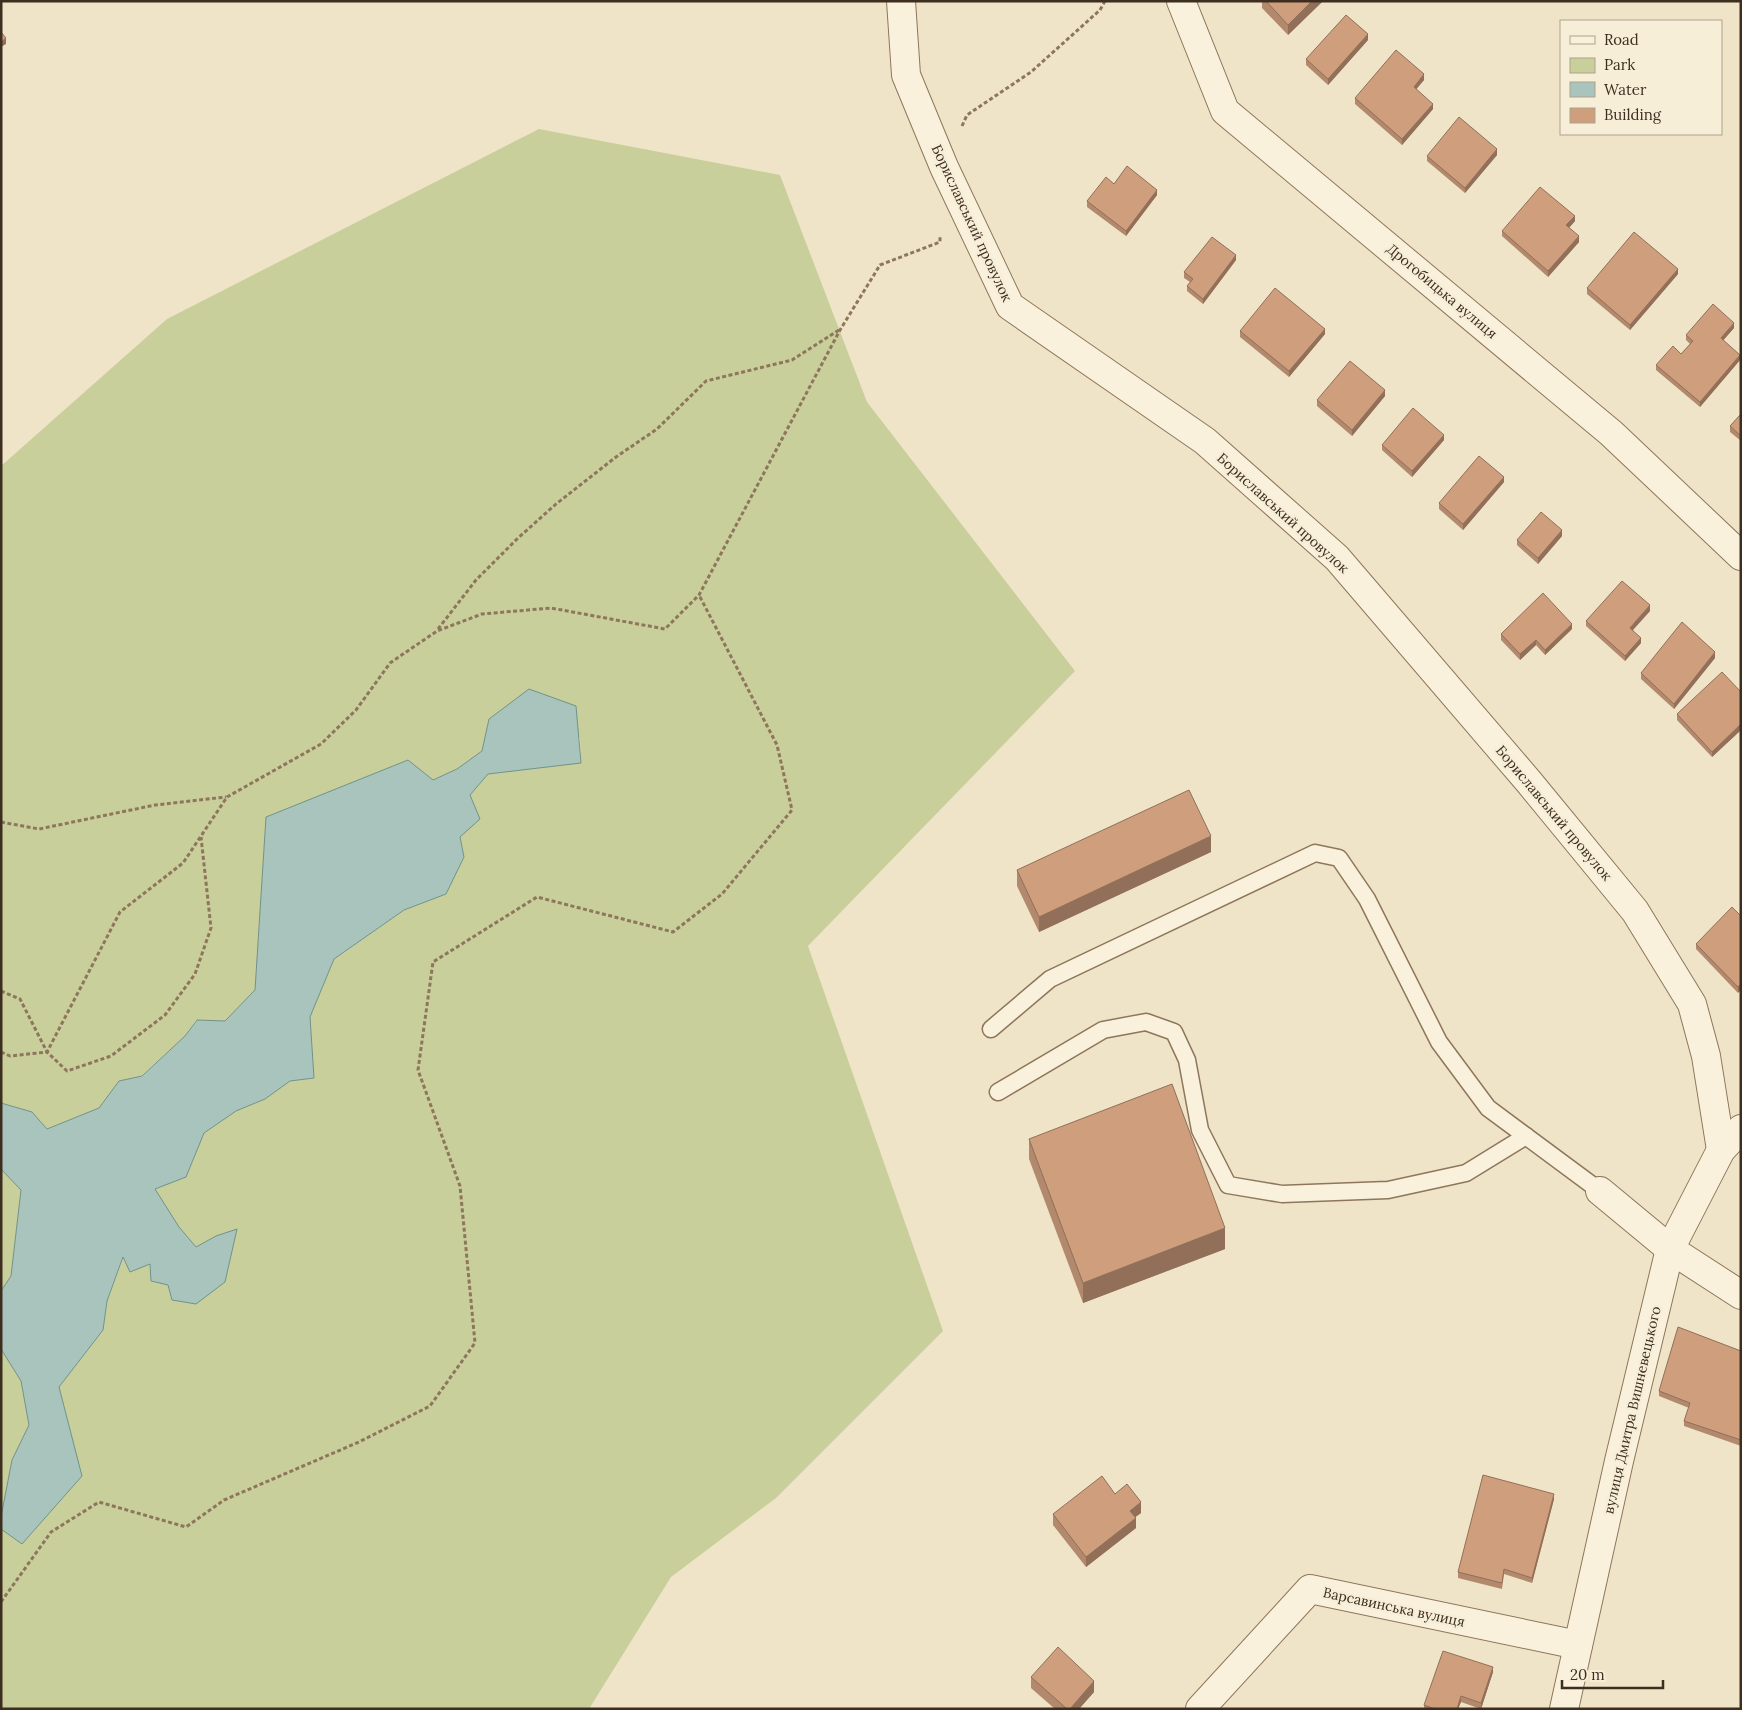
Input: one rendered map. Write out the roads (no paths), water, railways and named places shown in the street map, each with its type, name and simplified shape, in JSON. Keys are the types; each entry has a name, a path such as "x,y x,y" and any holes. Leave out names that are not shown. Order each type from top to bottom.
{"street":[{"name":"Бориславський провулок","path":"901,1 906,75 944,167 1010,306 1205,441 1337,558 1528,782 1635,911 1692,1004 1706,1056 1722,1150"},
{"name":"Дрогобицька вулиця","path":"1181,1 1225,111 1611,433 1741,556"},
{"name":"вулиця Дмитра Вишневецького","path":"1564,1709 1670,1249 1722,1150 1741,1129"},
{"path":"1600,1191 1670,1249 1741,1295"},
{"name":"Варсавинська вулиця","path":"1200,1709 1310,1589 1578,1645"}],"lane":[{"path":"991,1029 1050,979 1315,853 1339,858 1367,899 1440,1042 1488,1108 1600,1191"},
{"path":"998,1092 1103,1030 1146,1022 1174,1032 1187,1060 1200,1130 1228,1185 1282,1194 1388,1190 1466,1172 1526,1136"}],"water":[{"path":"529,689 576,706 581,763 488,774 470,795 480,819 460,837 464,857 446,894 404,910 334,959 310,1017 314,1078 290,1081 265,1099 236,1111 204,1133 186,1177 155,1189 179,1227 196,1247 216,1236 237,1229 225,1282 196,1304 172,1300 168,1285 151,1281 150,1264 130,1272 123,1257 107,1301 103,1330 59,1387 82,1476 22,1544 1,1529 1,1517 12,1460 29,1425 21,1381 1,1349 1,1291 11,1276 21,1190 1,1169 1,1103 32,1112 47,1129 99,1108 119,1081 142,1076 185,1036 197,1020 225,1021 255,990 266,817 408,760 433,780 457,769 482,751 489,719"}]}
